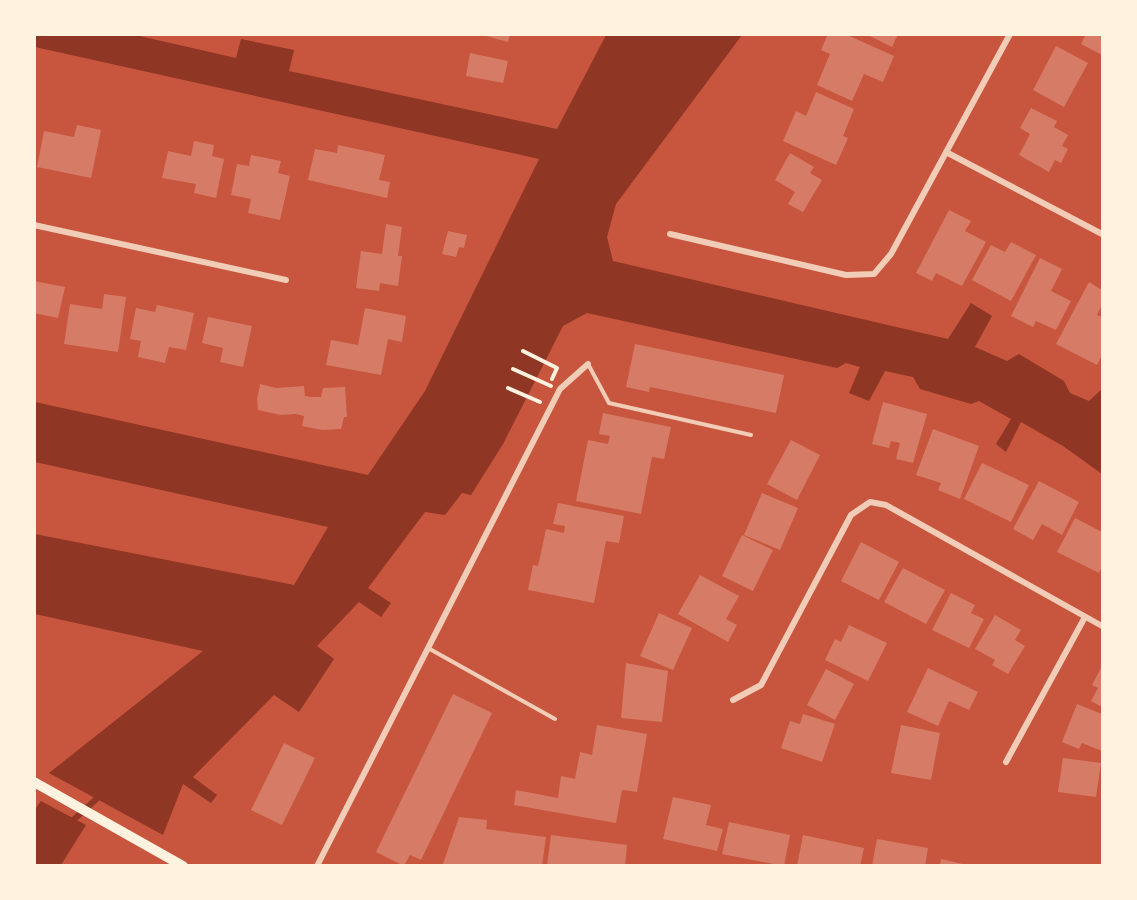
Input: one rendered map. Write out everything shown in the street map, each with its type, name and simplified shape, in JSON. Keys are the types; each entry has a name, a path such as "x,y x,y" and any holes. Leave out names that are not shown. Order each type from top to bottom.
{"main road":[{"path":"36,783 183,866"}],"street":[{"path":"670,234 846,275 874,274 891,254 1010,34"},
{"path":"946,152 1102,234"},
{"path":"34,225 286,280"},
{"path":"317,866 560,389 588,364"},
{"path":"733,700 761,685 851,515 870,502 886,505 1102,626"},
{"path":"1006,762 1085,617"}],"lane":[{"path":"588,364 609,404 751,435"},
{"path":"428,648 555,719"}],"path":[{"path":"508,388 540,402 557,368 523,351"},
{"path":"513,369 549,385"}],"shaded area":[{"path":"131,34 236,58 241,39 294,50 289,71 557,129 606,35 742,35 616,204 607,237 613,261 948,339 971,303 992,316 975,347 1007,361 1019,354 1064,381 1070,393 1089,401 1102,389 1102,474 1063,446 1021,422 1006,452 996,444 1011,419 979,401 971,404 920,389 913,377 885,371 869,401 849,393 860,367 846,363 837,368 587,313 563,326 503,444 471,495 462,493 445,515 425,512 368,588 391,603 381,617 359,602 317,646 334,659 299,712 274,695 193,777 217,795 211,803 183,784 163,835 49,773 203,651 35,614 35,534 294,585 328,527 35,462 35,402 368,475 425,391 539,159 35,47 35,35"},
{"path":"41,801 86,825 61,865 35,865 35,809"}],"building":[{"path":"479,34 510,34 508,42"},
{"path":"828,34 845,34 894,56 883,82 864,74 852,101 817,85 830,54 821,50"},
{"path":"866,34 898,34 892,47"},
{"path":"1086,34 1102,34 1102,55 1081,44"},
{"path":"1056,46 1088,63 1064,107 1033,90"},
{"path":"470,53 508,61 503,83 466,76"},
{"path":"816,92 854,109 843,136 848,138 836,165 783,141 796,111 806,116"},
{"path":"1031,108 1057,121 1054,127 1068,135 1062,146 1068,149 1061,163 1055,160 1049,172 1019,155 1030,134 1020,128"},
{"path":"77,125 101,130 91,178 37,167 44,131 74,137"},
{"path":"194,141 214,145 212,156 224,159 216,198 194,193 196,184 162,178 168,151 191,156"},
{"path":"338,145 385,155 379,180 390,182 387,198 308,180 315,149 337,153"},
{"path":"790,153 814,167 810,173 822,180 803,212 788,204 795,192 775,180"},
{"path":"251,155 281,161 278,173 290,176 280,220 248,213 251,199 231,195 237,164 249,166"},
{"path":"949,210 971,221 965,231 986,242 962,286 936,273 932,281 916,273"},
{"path":"386,224 402,227 398,256 402,256 398,286 380,283 379,291 356,288 361,251 382,254"},
{"path":"448,231 467,235 464,248 459,247 456,257 442,254"},
{"path":"1011,242 1036,255 1011,301 972,280 991,245 1005,252"},
{"path":"1040,258 1062,269 1051,291 1071,301 1056,330 1036,321 1033,327 1011,316"},
{"path":"34,281 65,287 58,318 34,313"},
{"path":"1089,282 1102,290 1102,305 1097,315 1102,317 1102,355 1097,365 1056,344"},
{"path":"104,294 126,297 118,352 64,344 70,304 102,309"},
{"path":"157,305 194,313 186,350 169,347 165,363 138,357 141,341 130,339 136,308 155,312"},
{"path":"365,308 406,316 402,342 388,339 381,375 326,365 331,340 358,345"},
{"path":"208,317 252,326 243,367 220,362 223,348 202,343"},
{"path":"635,344 784,375 776,413 650,387 649,392 626,387"},
{"path":"260,384 276,388 304,386 305,396 311,397 321,397 323,388 345,387 347,417 344,417 341,429 322,430 302,426 304,416 281,415 258,410"},
{"path":"883,402 927,414 913,463 896,459 900,443 891,441 889,448 872,444"},
{"path":"603,413 671,427 664,459 652,457 641,514 576,501 588,440 608,444 610,436 599,434"},
{"path":"933,429 979,446 960,499 938,490 941,483 916,475"},
{"path":"791,440 820,455 797,500 767,484"},
{"path":"982,463 1029,485 1011,522 964,499"},
{"path":"1039,481 1079,502 1062,535 1042,524 1033,540 1013,529"},
{"path":"762,493 798,508 780,550 744,535"},
{"path":"558,503 624,516 619,543 606,541 594,603 528,590 533,565 538,566 546,529 564,533 565,526 553,524"},
{"path":"1075,518 1102,532 1102,567 1099,573 1057,552"},
{"path":"742,535 773,550 753,591 722,576"},
{"path":"861,542 899,562 879,600 841,581"},
{"path":"903,568 945,590 926,624 884,602"},
{"path":"700,575 739,596 726,619 737,625 728,642 678,614"},
{"path":"951,593 975,605 971,613 984,619 969,648 932,630"},
{"path":"659,613 692,628 673,670 640,656"},
{"path":"995,615 1021,630 1015,640 1025,646 1008,674 992,665 995,660 975,649"},
{"path":"849,625 887,643 868,681 825,660 835,639 841,642"},
{"path":"626,663 668,671 662,722 621,718"},
{"path":"1102,666 1102,707 1091,701 1098,688 1092,685"},
{"path":"928,668 978,692 969,710 949,701 938,726 907,712"},
{"path":"826,669 854,684 835,720 807,705"},
{"path":"453,694 492,713 421,860 410,855 404,866 376,852"},
{"path":"1077,704 1102,714 1102,751 1082,743 1079,749 1062,742"},
{"path":"803,714 835,724 822,762 781,748 790,721 800,724"},
{"path":"597,725 647,734 637,792 622,790 616,823 514,805 516,790 558,798 561,776 575,779 580,752 592,755"},
{"path":"901,725 940,733 931,780 891,773"},
{"path":"284,743 315,758 282,825 251,810"},
{"path":"1063,758 1101,763 1096,797 1058,792"},
{"path":"673,797 711,805 706,825 723,829 717,851 663,839"},
{"path":"459,817 487,820 486,829 546,837 542,866 451,866 443,864"},
{"path":"729,822 790,835 784,866 722,854"},
{"path":"551,835 627,845 625,866 547,866"},
{"path":"803,835 864,848 860,866 797,866"},
{"path":"877,839 928,848 925,866 872,866"},
{"path":"941,859 967,865 967,866 940,866"}],"waterway":[{"path":"70,823 103,793"}]}
